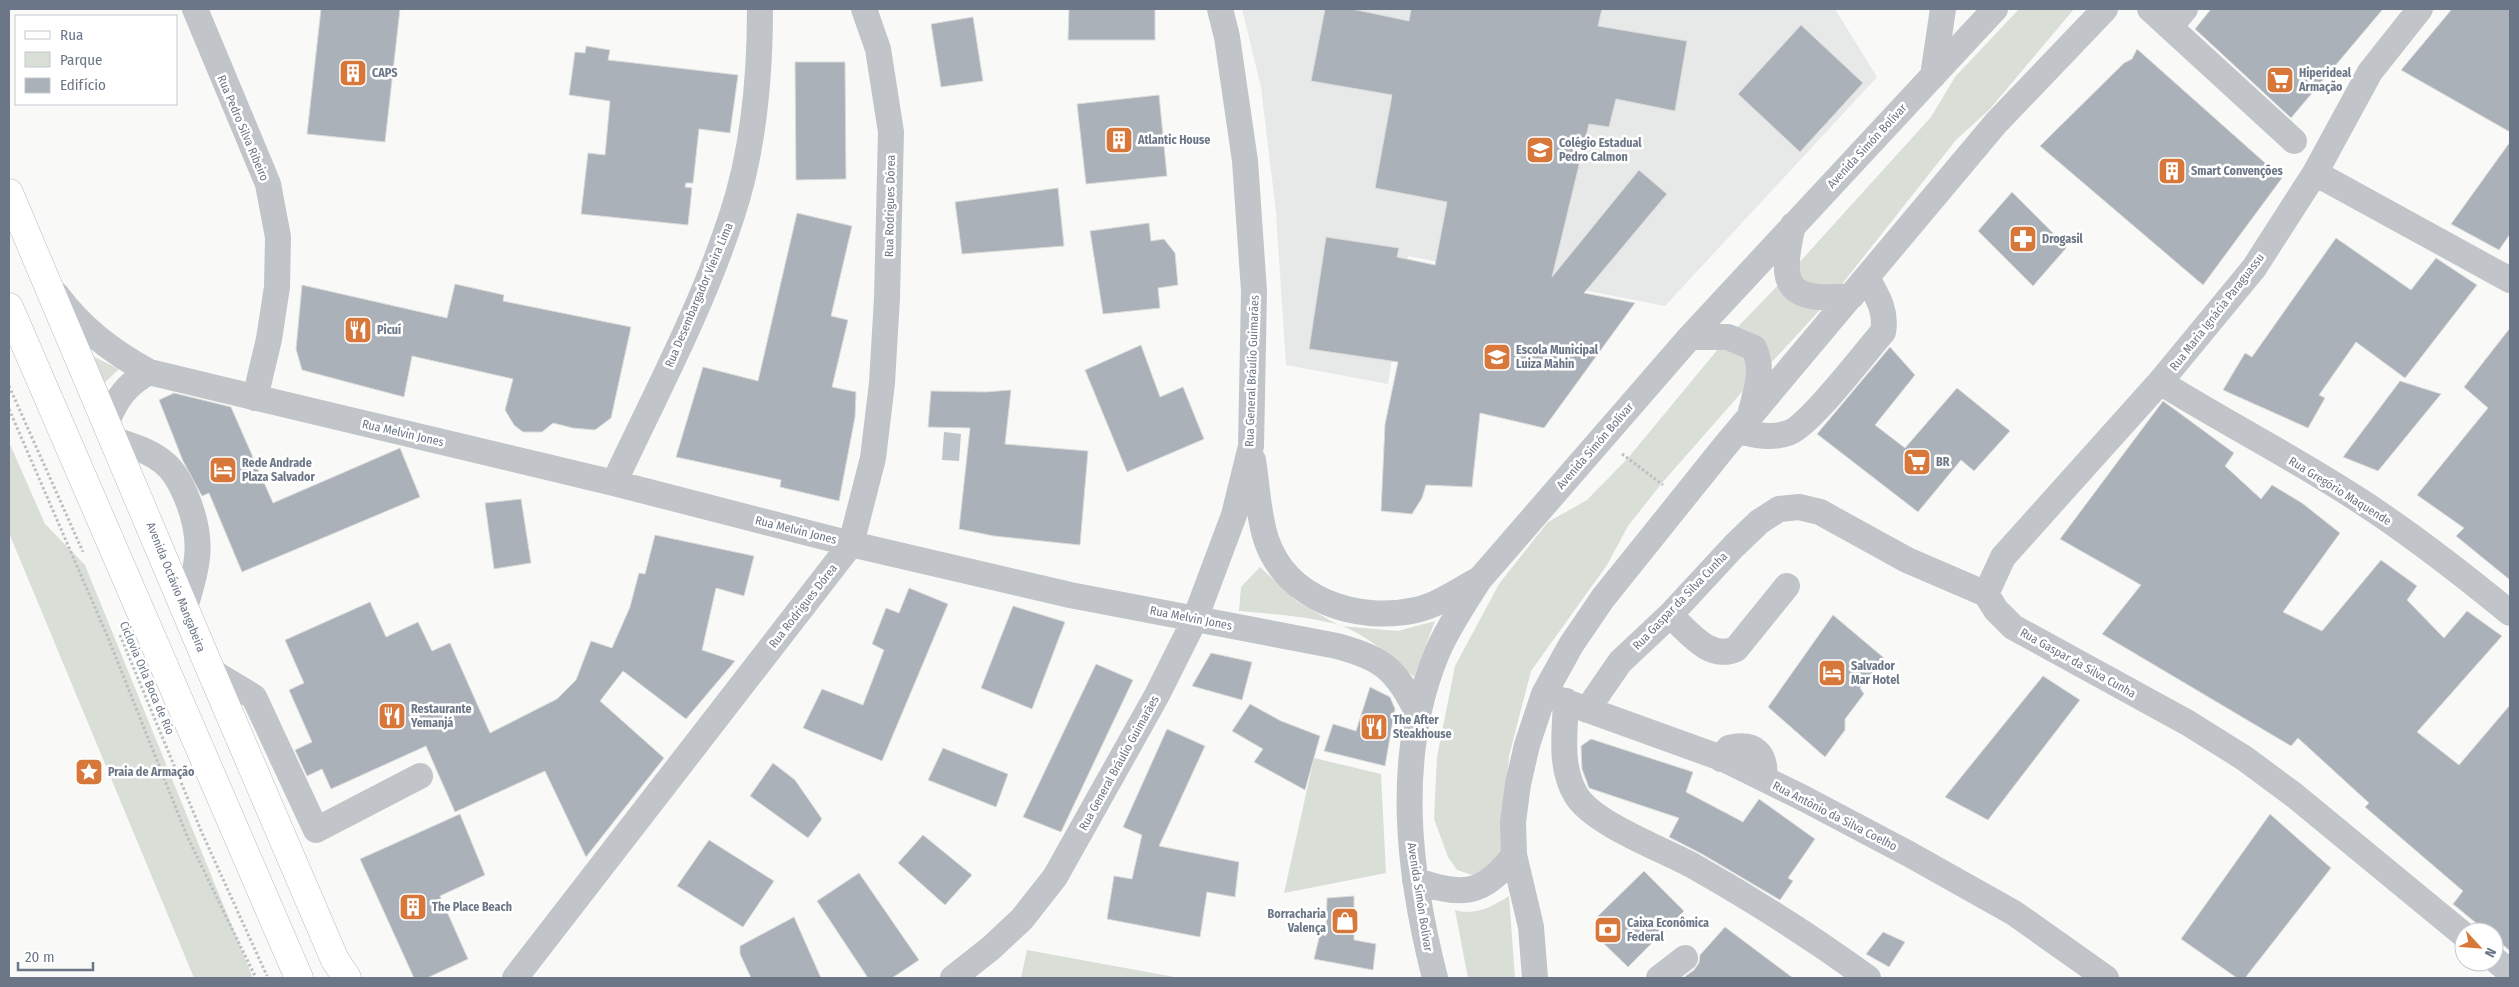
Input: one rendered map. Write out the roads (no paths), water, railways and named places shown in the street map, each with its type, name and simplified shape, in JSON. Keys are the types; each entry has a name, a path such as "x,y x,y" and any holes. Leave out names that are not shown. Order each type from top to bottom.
{"main road":[{"name":"Avenida Octávio Mangabeira","path":"9,193 335,960 347,978"},
{"path":"9,307 298,978"}],"street":[{"name":"Rua Pedro Silva Ribeiro","path":"195,9 268,184 278,237 277,287 269,339 255,398"},
{"name":"Rua Desembargador Vieira Lima","path":"614,483 684,336 732,214 749,145 760,69 760,9"},
{"name":"Rua Rodrigues Dórea","path":"515,978 851,544 873,458 882,383 887,298 891,152 891,132 878,49 864,9"},
{"name":"Rua General Bráulio Guimarães","path":"953,978 991,948 1022,919 1055,877 1157,695 1195,619 1234,515 1251,446 1254,290 1246,170 1227,37 1220,9"},
{"path":"1932,76 1943,9"},
{"name":"Avenida Simón Bolívar","path":"1435,978 1415,880 1410,838 1409,800 1412,760 1419,715 1438,653 1453,621 1479,580 1690,337 1995,9"},
{"path":"1868,978 1771,912 1694,866 1629,834 1586,807 1576,795 1564,760 1566,702 1571,646 1603,598 1744,425 1996,123 2105,9"},
{"path":"2150,9 2178,18 2294,140"},
{"name":"Rua Maria Ignácia Paraguassu","path":"1986,594 2003,557 2160,382 2254,268 2315,173 2370,72 2420,9"},
{"path":"2315,173 2510,280"},
{"path":"1793,225 1787,252 1787,276 1796,290 1807,297 1823,299 1860,287"},
{"name":"Rua Melvin Jones","path":"46,281 72,316 97,339 121,357 149,372 614,483 851,544 1070,595 1337,646 1370,657 1390,669 1398,678 1419,715"},
{"path":"1744,425 1770,437 1790,433 1806,422 1870,347 1882,332 1885,320 1882,307 1860,287"},
{"path":"1690,337 1728,337 1754,348 1759,360 1761,374 1744,425"},
{"path":"149,372 135,380 123,391 111,431 164,462 174,474 190,505 199,543 197,570 185,607"},
{"name":"Rua Gregório Maquende","path":"2160,382 2223,421 2353,496 2411,536 2510,613"},
{"path":"1251,446 1266,538 1278,564 1296,584 1317,599 1341,609 1358,612 1392,613 1417,610 1479,580"},
{"name":"Rua Gaspar da Silva Cunha","path":"1566,702 1620,662 1670,615 1759,522 1779,509 1799,508 1820,512 1907,560 1986,594 1996,610 2013,626 2188,723 2244,758 2294,795 2454,927"},
{"path":"1670,615 1706,648 1716,653 1726,653 1736,649 1787,586"},
{"path":"211,672 254,698 316,830 420,776"},
{"path":"1545,978 1514,855 1513,822 1518,784 1527,745 1566,702"},
{"name":"Rua Antônio da Silva Coelho","path":"1566,702 1721,759 1764,779 1909,854 2014,914 2106,978"},
{"path":"1415,880 1443,890 1476,889 1502,870 1514,855"},
{"path":"1531,927 1535,978"},
{"path":"1659,978 1685,958"}],"place":[{"name":"CAPS","path":"353,73"},
{"name":"Hiperideal Armação","path":"2280,80"},
{"name":"Atlantic House","path":"1119,140"},
{"name":"Colégio Estadual Pedro Calmon","path":"1540,150"},
{"name":"Smart Convenções","path":"2172,171"},
{"name":"Drogasil","path":"2023,239"},
{"name":"Picuí","path":"358,330"},
{"name":"Escola Municipal Luiza Mahin","path":"1497,357"},
{"name":"BR","path":"1917,462"},
{"name":"Rede Andrade Plaza Salvador","path":"223,470"},
{"name":"Salvador Mar Hotel","path":"1832,673"},
{"name":"Restaurante Yemanjá","path":"392,716"},
{"name":"The After Steakhouse","path":"1374,727"},
{"name":"Praia de Armação","path":"89,772"},
{"name":"The Place Beach","path":"413,907"},
{"name":"Borracharia Valença","path":"1345,921"},
{"name":"Caixa Econômica Federal","path":"1608,930"}]}
